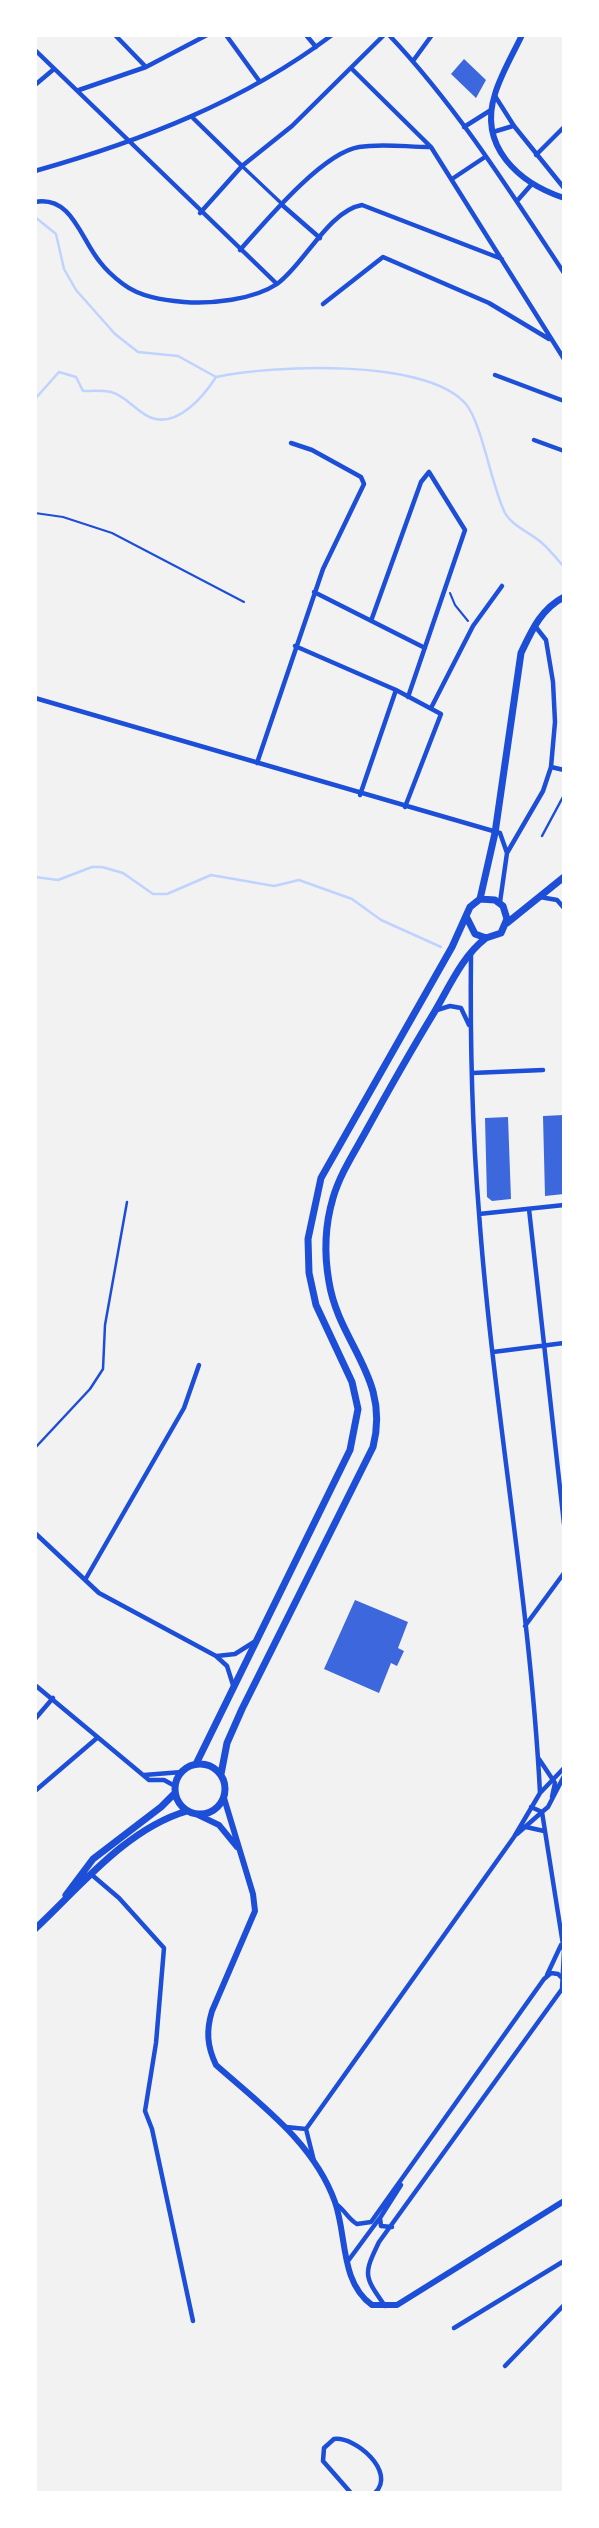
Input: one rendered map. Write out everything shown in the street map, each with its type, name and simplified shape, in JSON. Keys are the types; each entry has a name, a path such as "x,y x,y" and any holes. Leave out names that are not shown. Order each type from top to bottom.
{"main road":[{"path":"522,35 495,94 491,110 493,132 506,160 531,185 564,198"},
{"path":"480,899 495,833 513,695 522,653 534,626 556,601 564,597"},
{"path":"221,1774 228,1743 242,1709 373,1447 378,1430 372,1383 340,1318 329,1286 326,1260 327,1226 341,1176 471,953 486,938 501,933 536,897 564,877"},
{"path":"60,1904 93,1858 161,1807 175,1790 182,1772 196,1764 350,1450 357,1427 358,1409 352,1382 316,1305 309,1262 312,1207 334,1150 467,918 470,906 480,899 490,898 500,902 507,914 507,924"},
{"path":"467,918 470,930 486,938"},
{"path":"196,1764 213,1767 221,1774 226,1786 224,1798 253,1894 255,1911 212,2011 207,2026 208,2041 216,2065 282,2125 314,2161 335,2204 357,2291 372,2305 386,2307 408,2300 564,2201"},
{"path":"175,1790 179,1803 187,1811 219,1825 238,1849"},
{"path":"196,1814 210,1813 224,1798"},
{"path":"35,1929 92,1875 142,1835 187,1811"}],"street":[{"path":"115,35 146,67"},
{"path":"79,90 146,67 206,35"},
{"path":"226,35 260,82"},
{"path":"306,35 316,47"},
{"path":"35,171 132,141 193,118 260,82 332,35"},
{"path":"200,212 242,166 292,126 386,35 413,61 464,127 564,271"},
{"path":"413,61 432,35"},
{"path":"35,51 132,141 200,212 277,284"},
{"path":"35,86 54,69"},
{"path":"352,69 431,147 564,359"},
{"path":"495,94 514,126 564,188"},
{"path":"464,127 491,110"},
{"path":"193,118 320,238"},
{"path":"493,132 514,126"},
{"path":"536,155 564,127"},
{"path":"240,250 281,203 336,156 360,146 431,147"},
{"path":"452,178 485,157"},
{"path":"517,201 531,185"},
{"path":"35,202 50,201 62,207 99,262 124,286 148,297 185,302 213,302 251,294 277,284 341,215 362,205 502,259"},
{"path":"323,304 383,257 489,303 552,340"},
{"path":"495,375 564,401"},
{"path":"534,440 564,451"},
{"path":"257,763 314,592 364,484 361,477 312,450 291,443"},
{"path":"371,621 421,482 429,472 465,530 408,697"},
{"path":"431,708 473,626 502,586"},
{"path":"314,592 425,648"},
{"path":"507,853 543,791 551,766 555,722 547,640 534,626"},
{"path":"295,646 396,690 441,714 405,807"},
{"path":"360,794 396,690"},
{"path":"35,698 495,833 504,837 507,853 500,902"},
{"path":"551,766 564,770"},
{"path":"536,897 557,900 564,908"},
{"path":"471,953 472,1073 479,1214 539,1758 540,1794"},
{"path":"436,1010 450,1006 461,1008 471,1027"},
{"path":"472,1073 542,1070"},
{"path":"479,1214 564,1205"},
{"path":"529,1209 564,1524"},
{"path":"493,1352 564,1343"},
{"path":"85,1580 184,1408 199,1365"},
{"path":"35,1533 99,1593 216,1656 227,1666 233,1685"},
{"path":"525,1626 564,1573"},
{"path":"216,1656 235,1654 256,1641"},
{"path":"35,1685 149,1780 164,1780 175,1790"},
{"path":"35,1719 53,1698"},
{"path":"35,1791 97,1738"},
{"path":"539,1758 554,1779 551,1800"},
{"path":"314,2161 306,2129 514,1837 540,1794 564,1768"},
{"path":"144,1775 182,1772"},
{"path":"514,1837 542,1812 564,1776"},
{"path":"531,1807 542,1812"},
{"path":"386,2307 367,2281 367,2268 379,2242 393,2227 562,1989 561,1944 542,1812"},
{"path":"525,1828 545,1831"},
{"path":"92,1875 119,1898 164,1948 156,2043 145,2111 152,2129 193,2320"},
{"path":"348,2261 544,1979 561,1944"},
{"path":"544,1979 551,1973 558,1974 563,1979"},
{"path":"282,2125 292,2129 306,2129"},
{"path":"335,2204 346,2211 350,2220 357,2224 371,2222 378,2216"},
{"path":"378,2216 381,2226 393,2227"},
{"path":"454,2328 495,2300 564,2261"},
{"path":"505,2366 564,2305"},
{"path":"351,2493 323,2461 324,2448 334,2439 354,2442 378,2466 385,2493"},
{"path":"375,2493 381,2482"}],"lane":[{"path":"542,836 564,795"},
{"path":"35,1448 90,1389 103,1369 105,1325 127,1202"}],"path":[{"path":"35,513 63,517 113,533 244,602"},
{"path":"445,591 473,626"}],"building":[{"path":"464,59 486,80 476,98 451,74"},
{"path":"564,1115 564,1194 545,1196 543,1116"},
{"path":"508,1117 511,1199 492,1201 487,1197 485,1118"},
{"path":"355,1600 408,1622 398,1648 404,1651 397,1666 391,1663 379,1693 324,1669"}],"waterway":[{"path":"35,217 56,234 64,269 76,290 115,334 138,352 178,356 216,377"},
{"path":"35,399 59,372 76,377 83,391 117,394 147,416 162,420 181,414 189,408 205,393 216,377 308,368 383,372 417,378 445,388 465,403 476,424 505,513 512,522 542,543 564,567"},
{"path":"35,877 58,880 92,867 102,867 123,873 153,894 167,894 211,875 274,886 299,880 352,899 381,920 441,947"}]}
